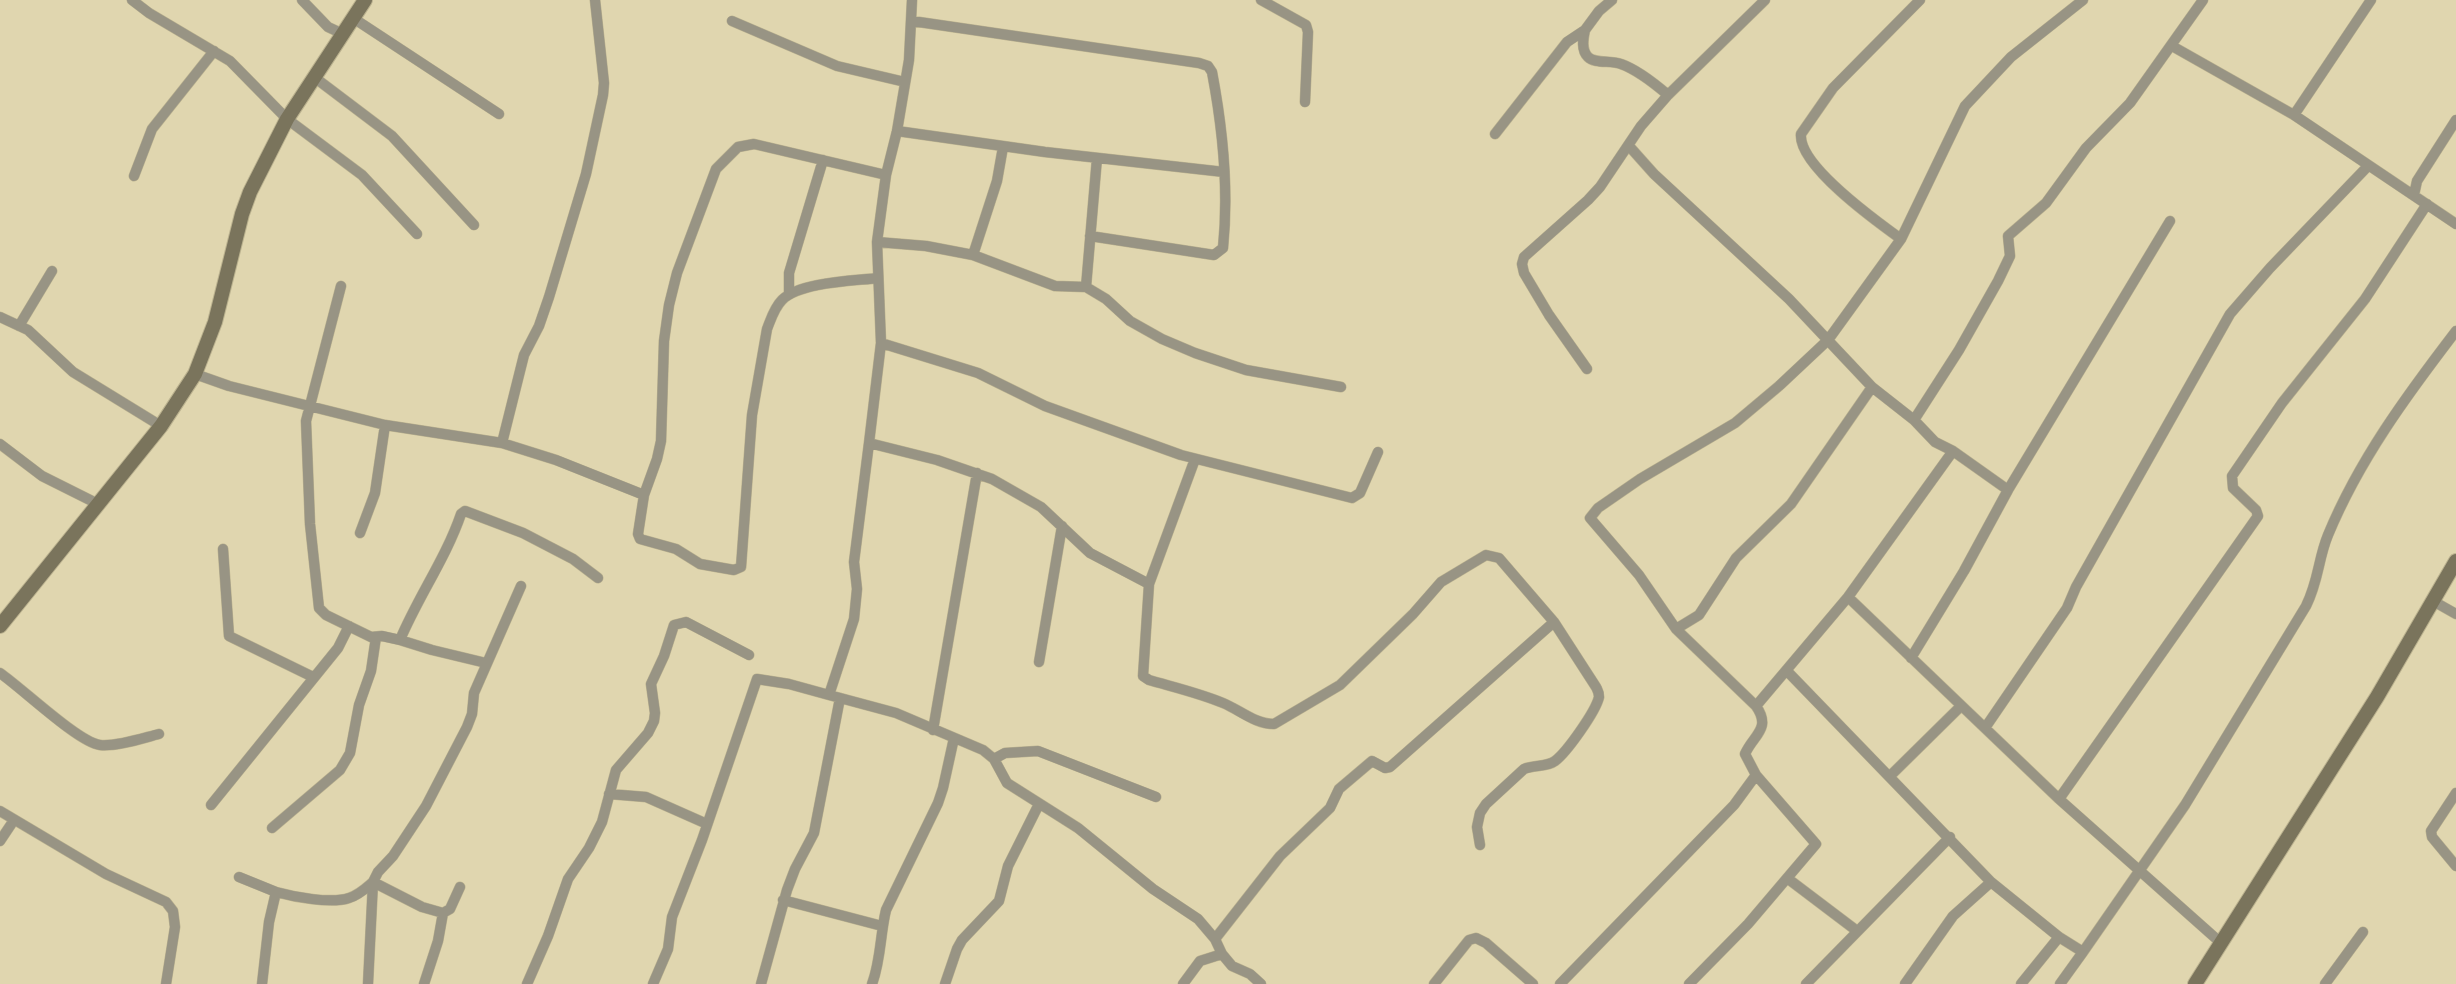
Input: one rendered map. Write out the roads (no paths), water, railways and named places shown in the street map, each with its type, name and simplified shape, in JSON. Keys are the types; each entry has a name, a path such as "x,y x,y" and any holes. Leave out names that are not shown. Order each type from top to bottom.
{"street":[{"path":"132,0 234,65 287,119 362,175 417,234"},
{"path":"302,0 328,27 342,34"},
{"path":"0,626 161,426 195,374 215,322 250,192 287,119 365,0"},
{"path":"502,443 524,355 549,298 586,174 603,95 595,0"},
{"path":"829,695 854,619 857,589 854,562 881,343 877,242 886,175 905,82 912,0"},
{"path":"1261,0 1306,25 1305,102"},
{"path":"1495,134 1567,42 1585,30 1612,0"},
{"path":"1587,369 1549,315 1522,264 1524,257 1600,187 1641,126 1668,94 1765,0"},
{"path":"1901,239 1871,217 1819,169 1803,150 1801,134 1833,88 1920,0"},
{"path":"1689,984 1748,924 1816,844 1756,775 1745,754 1762,730 1763,719 1756,706 1676,629 1639,575 1590,518 1598,508 1640,479 1735,423 1779,387 1828,340 1901,239 1965,106 2011,57 2083,0"},
{"path":"1913,420 1959,350 1998,281 2010,256 2008,236 2046,203 2085,148 2130,103 2203,0"},
{"path":"2294,114 2371,0"},
{"path":"353,18 499,114"},
{"path":"732,21 837,66 905,82"},
{"path":"912,21 1208,66 1212,72 1217,96 1224,172 1226,215 1223,247 1214,255 1090,236"},
{"path":"1585,30 1582,43 1586,55 1592,60 1607,60 1625,66 1668,94"},
{"path":"2172,46 2294,114 2456,224"},
{"path":"134,176 152,129 214,51"},
{"path":"314,76 392,136 474,225"},
{"path":"2414,195 2417,181 2456,120"},
{"path":"897,131 1224,172"},
{"path":"878,278 800,289 789,294 778,305 766,329 755,392 741,568 734,570 701,565 676,549 640,539 638,534 644,495 661,441 662,366 669,305 677,273 716,169 738,147 754,144 886,175"},
{"path":"973,255 997,181 1003,146"},
{"path":"1629,146 1654,174 1789,299 1872,387 1913,420 1935,442 1953,450 2008,490"},
{"path":"1086,287 1097,158"},
{"path":"789,294 789,273 823,160"},
{"path":"1985,728 2067,608 2076,587 2230,314 2270,268 2368,166"},
{"path":"2059,799 2258,516 2256,510 2233,488 2232,476 2282,403 2365,299 2427,204"},
{"path":"1912,658 1964,572 2008,490 2171,221"},
{"path":"877,242 926,246 973,255 1055,286 1086,287 1105,299 1130,321 1195,353 1246,370 1341,387"},
{"path":"19,326 52,271"},
{"path":"341,286 309,406 306,439 319,608 326,615 376,637 382,635 486,663"},
{"path":"0,317 38,338 73,372 161,426"},
{"path":"2060,984 2185,805 2306,606 2315,588 2327,536 2355,476 2409,392 2456,331"},
{"path":"881,343 978,373 1045,406 1195,459 1352,498 1360,493 1378,452"},
{"path":"195,374 229,386 385,425 502,443 556,460 644,495"},
{"path":"1676,629 1699,615 1736,558 1791,504 1872,387"},
{"path":"360,533 375,493 385,425"},
{"path":"869,443 977,472 1028,498 1090,553 1149,584"},
{"path":"0,444 42,476 98,504"},
{"path":"1756,706 1848,597 1953,450"},
{"path":"1195,459 1149,584 1143,676 1149,680 1226,704 1255,720 1274,724 1340,685 1413,614 1441,582 1486,555 1499,558 1554,622 1596,687 1598,699 1583,726 1557,760 1547,765 1524,769 1486,804 1477,821 1480,845"},
{"path":"933,730 945,674 977,472"},
{"path":"400,640 413,609 448,547 461,514 465,511 523,533 573,559 598,578"},
{"path":"1039,662 1062,526"},
{"path":"223,549 229,636 313,677"},
{"path":"2195,984 2377,697 2456,561"},
{"path":"239,877 290,896 340,900 359,893 373,882 426,806 467,727 472,714 474,693 521,586"},
{"path":"1848,597 2059,799 2221,943"},
{"path":"2433,601 2456,614"},
{"path":"527,984 548,936 568,879 589,848 602,822 616,771 648,733 654,721 656,713 651,684 674,625 686,622 749,655"},
{"path":"1215,939 1280,856 1330,808 1339,789 1372,761 1385,768 1390,767 1554,622"},
{"path":"211,806 338,648 349,626"},
{"path":"272,828 340,770 355,736 359,705 371,671 376,637"},
{"path":"1787,671 1991,882 2059,937 2083,952"},
{"path":"0,673 78,736 99,745 159,734"},
{"path":"653,984 668,949 672,917 757,679 789,684 896,713 984,750 994,759 1007,783 1078,828 1153,889 1198,919 1215,939 1231,967 1250,974 1261,984"},
{"path":"761,984 783,900 795,869 814,833 840,698"},
{"path":"1890,776 1961,706"},
{"path":"872,984 880,956 886,910 940,795 954,738"},
{"path":"994,759 1005,753 1038,751 1156,797"},
{"path":"1560,984 1734,806 1756,775"},
{"path":"2456,793 2431,831 2432,837 2456,866"},
{"path":"609,794 646,797 707,824"},
{"path":"945,984 962,940 999,901 1008,866 1039,804"},
{"path":"0,811 106,874 166,902 173,911 175,927 166,984"},
{"path":"0,841 14,820"},
{"path":"1806,984 1950,837"},
{"path":"1787,878 1857,931"},
{"path":"373,882 422,907 443,913 450,909 460,887"},
{"path":"368,984 373,882"},
{"path":"1905,984 1953,916 1991,882"},
{"path":"262,984 269,922 276,892"},
{"path":"783,900 882,926"},
{"path":"424,984 438,941 443,913"},
{"path":"2325,984 2362,932"},
{"path":"2021,984 2059,937"},
{"path":"1434,984 1469,940 1476,938 1486,943 1533,984"},
{"path":"1183,984 1200,961 1222,954"}]}
